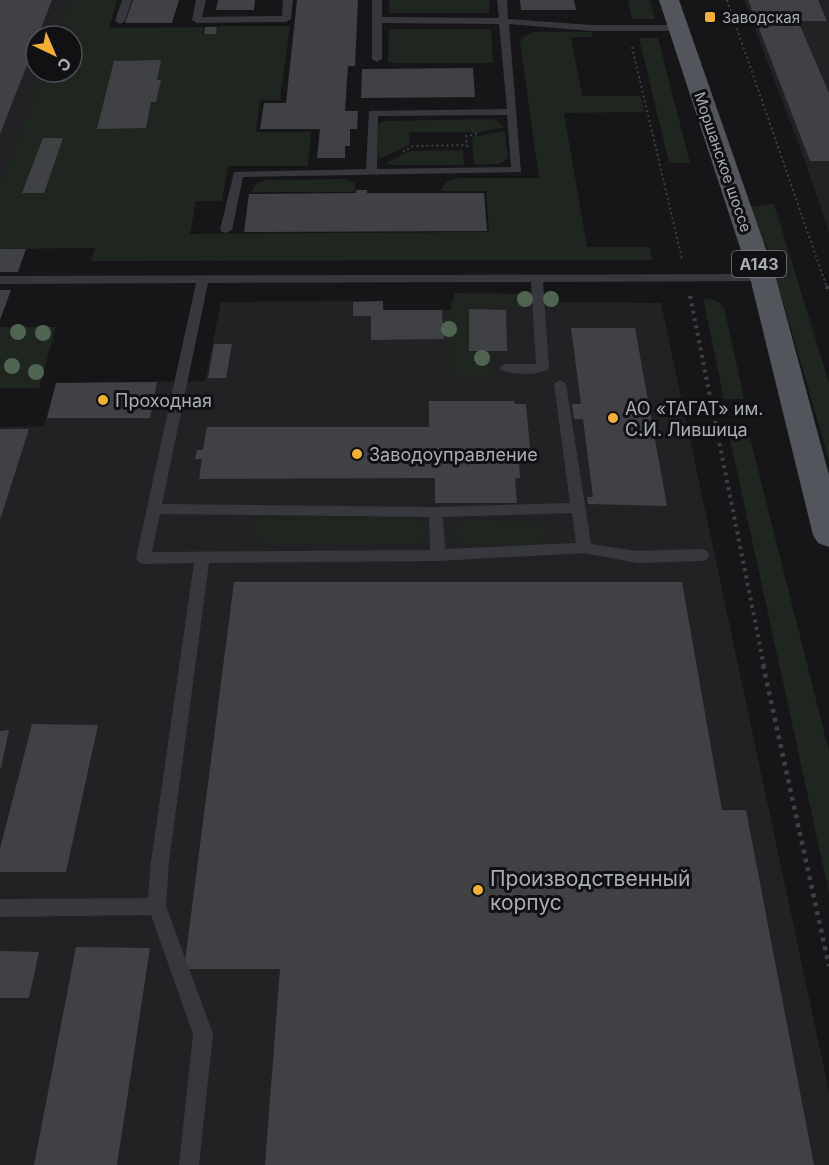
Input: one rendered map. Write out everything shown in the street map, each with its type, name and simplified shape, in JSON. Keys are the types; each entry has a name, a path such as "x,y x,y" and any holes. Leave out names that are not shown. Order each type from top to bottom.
{"main road":[{"name":"Моршанское шоссе","path":"669,0 764,278 829,535"}],"lane":[{"path":"120,21 127,0"},
{"path":"201,0 197,20 286,19 288,0"},
{"path":"377,0 377,59"},
{"path":"226,230 238,174 517,170 502,0"},
{"path":"377,20 503,21 591,28 677,28"},
{"path":"371,173 373,113 512,112"},
{"path":"505,368 543,368 537,278"},
{"path":"0,280 764,278"},
{"path":"202,279 143,558 438,555 584,548 637,557 702,555"},
{"path":"560,384 584,548"},
{"path":"153,509 436,512 578,508"},
{"path":"436,512 438,555"},
{"path":"189,1165 202,1034 157,906 160,862 202,558"},
{"path":"0,908 157,906"}],"path":[{"path":"727,0 829,293"},
{"path":"628,28 687,278 767,683 829,966"},
{"path":"469,171 466,136 513,127"}],"shaded area":[{"path":"0,0 70,0 61,24 24,24 24,84 39,84 0,187"},
{"path":"70,0 117,0 109,28 204,27 203,34 216,34 218,26 290,26 280,100 260,101 256,132 311,132 308,166 228,166 222,201 196,201 190,234 489,232 486,191 442,191 442,187 449,180 459,178 539,178 520,41 534,32 592,32 593,37 571,37 582,96 640,96 645,112 564,113 587,247 650,247 652,260 91,261 95,248 0,249 0,187 39,84 84,84 84,24 61,24"},
{"path":"389,0 489,0 489,13 389,13"},
{"path":"628,0 650,0 655,19 632,19"},
{"path":"744,0 829,0 829,232 805,161"},
{"path":"389,29 491,29 493,63 388,63"},
{"path":"639,38 658,38 690,163 669,163"},
{"path":"489,119 497,121 504,127 472,134 471,132 409,132 409,145 380,159 378,156 378,125 383,121"},
{"path":"505,131 508,158 500,164 474,165 472,137"},
{"path":"463,150 464,165 386,163 409,151"},
{"path":"344,179 355,183 355,192 251,192 256,184 265,180"},
{"path":"774,204 829,383 829,460 766,243 752,243 748,207"},
{"path":"454,293 530,294 532,306 467,306 468,353 491,353 492,376 452,375 451,301 454,300"},
{"path":"703,298 715,300 724,307 744,399 724,399"},
{"path":"383,301 384,310 451,310 451,301 661,303 829,1092 829,1165 0,1165 0,427 44,426 56,383 205,381 221,302"},
{"path":"0,327 56,327 39,388 0,388"},
{"path":"728,430 748,430 829,751 829,893"},
{"path":"265,516 413,518 425,525 427,530 423,540 416,543 265,543 255,537 252,530 256,522"},
{"path":"465,520 532,522 544,530 545,536 535,545 462,545 454,538 453,531 456,525"}],"building":[{"path":"0,0 52,0 43,24 24,24 24,73 0,134"},
{"path":"133,0 179,0 172,23 125,23"},
{"path":"218,0 255,0 254,10 216,10"},
{"path":"297,0 358,0 355,66 348,66 345,111 358,111 357,129 350,129 350,146 345,146 345,158 317,158 320,129 260,129 264,103 286,103"},
{"path":"520,0 574,0 576,10 521,10"},
{"path":"748,0 818,0 827,21 798,21 829,93 829,161 810,161"},
{"path":"205,27 217,27 216,34 204,34"},
{"path":"161,60 157,80 161,80 156,102 151,102 146,128 97,129 114,61"},
{"path":"473,68 475,97 361,98 362,69"},
{"path":"43,138 63,138 44,193 22,193"},
{"path":"356,190 367,190 367,193 484,193 487,231 244,232 249,194 356,193"},
{"path":"0,249 26,249 18,272 0,272"},
{"path":"0,290 11,290 0,320"},
{"path":"383,301 383,310 442,310 444,339 371,340 371,316 353,316 353,302"},
{"path":"469,309 506,310 507,351 469,351"},
{"name":"АО «ТАГАТ» им. С.И. Лившица","path":"571,328 635,328 667,506 588,504 587,497 593,497 583,419 574,419 572,404 581,404"},
{"path":"214,344 232,344 226,378 208,378"},
{"name":"Проходная","path":"157,382 150,418 47,418 56,383"},
{"name":"Заводоуправление","path":"429,401 514,401 515,404 526,404 530,448 518,448 520,478 515,478 517,503 435,503 435,478 199,479 202,459 195,459 197,450 203,450 207,427 429,427"},
{"path":"0,429 29,429 0,520"},
{"name":"Производственный корпус","path":"234,582 682,582 722,810 746,810 814,1165 265,1165 280,969 184,969"},
{"path":"32,724 98,725 66,872 0,872 0,849"},
{"path":"9,730 1,768 0,731"},
{"path":"76,947 150,948 117,1165 34,1165"},
{"path":"0,951 39,952 29,998 0,998"}],"place":[{"name":"Заводская","path":"710,17"},
{"name":"Проходная","path":"103,400"},
{"name":"АО «ТАГАТ» им. С.И. Лившица","path":"613,418"},
{"name":"Заводоуправление","path":"357,454"},
{"name":"Производственный корпус","path":"478,890"}]}
